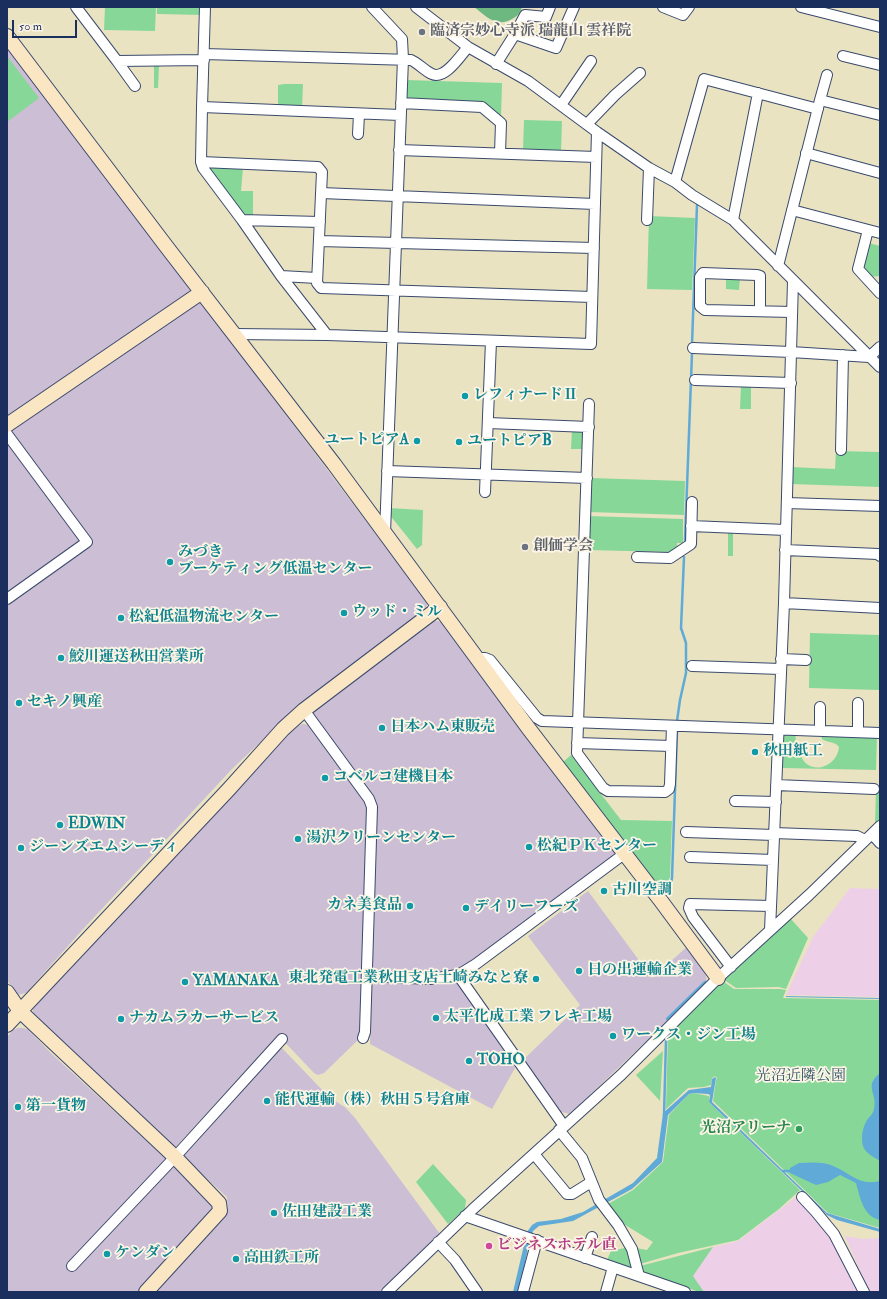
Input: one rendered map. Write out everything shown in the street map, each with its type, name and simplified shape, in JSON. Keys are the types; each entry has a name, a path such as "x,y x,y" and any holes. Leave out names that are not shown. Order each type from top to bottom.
{"street":[{"path":"76,7 135,86"},
{"path":"206,7 202,108 201,162 203,168 281,276 327,335"},
{"path":"372,7 402,39 403,59 385,533"},
{"path":"416,7 468,48 528,81 649,168 675,182 692,195 733,220 880,367"},
{"path":"496,64 515,34 525,14 546,17 550,7"},
{"path":"515,34 556,48 574,7"},
{"path":"663,7 683,15 690,7"},
{"path":"801,7 880,27"},
{"path":"7,36 334,464 440,606 529,729 718,978"},
{"path":"117,61 204,57 403,59 411,60 432,74 440,75 450,68 468,48"},
{"path":"843,56 880,65"},
{"path":"561,105 591,61"},
{"path":"587,124 615,95 640,73"},
{"path":"778,266 827,75"},
{"path":"675,182 704,79 758,93 880,115"},
{"path":"733,220 758,93"},
{"path":"401,103 482,107 501,123 500,153"},
{"path":"202,108 400,115"},
{"path":"358,134 359,114"},
{"path":"234,334 327,335 591,344 597,132"},
{"path":"399,150 596,157"},
{"path":"806,153 880,173"},
{"path":"201,162 318,167 322,172 317,278 317,283 321,288 592,297"},
{"path":"647,220 649,168"},
{"path":"321,193 595,204"},
{"path":"792,210 880,233"},
{"path":"242,220 320,222"},
{"path":"868,230 858,269 880,293"},
{"path":"319,240 594,248"},
{"path":"760,311 760,276 702,273 700,277 700,306 705,310 792,312"},
{"path":"281,276 317,278"},
{"path":"770,930 784,603 793,281"},
{"path":"7,425 202,292"},
{"path":"485,492 491,340"},
{"path":"693,348 869,356 880,347"},
{"path":"840,450 843,355"},
{"path":"695,380 791,383"},
{"path":"589,404 576,753 602,788 608,791 665,792 669,789 670,784 672,726"},
{"path":"488,423 589,427"},
{"path":"7,434 87,542 7,599"},
{"path":"387,471 586,478"},
{"path":"637,557 670,558 691,550 692,502"},
{"path":"787,503 880,506"},
{"path":"691,526 786,530"},
{"path":"785,550 878,554 880,556"},
{"path":"784,603 880,608"},
{"path":"7,1025 230,789 283,729 304,710 440,606"},
{"path":"477,658 486,658 490,660 537,718 542,721 880,733"},
{"path":"692,666 781,664 806,660"},
{"path":"858,703 858,732"},
{"path":"820,707 820,731"},
{"path":"304,710 369,799 372,807 365,1032 363,1038"},
{"path":"577,743 671,746"},
{"path":"776,785 874,789"},
{"path":"735,802 776,802"},
{"path":"387,1292 465,1216 621,1075 718,978 880,826"},
{"path":"686,832 857,836 868,837 880,843"},
{"path":"367,976 430,979 458,975 476,964 624,854"},
{"path":"690,857 773,860"},
{"path":"731,966 693,917 689,908 690,904 771,906"},
{"path":"458,975 582,1158 602,1204 618,1225 632,1249 639,1276"},
{"path":"7,992 20,1011 175,1157 219,1203 220,1211 146,1292"},
{"path":"72,1266 175,1157 282,1039"},
{"path":"534,1154 567,1194 572,1194 588,1184"},
{"path":"802,1197 834,1234 864,1292"},
{"path":"465,1216 685,1292"},
{"path":"585,1258 592,1237"},
{"path":"523,1292 532,1238"},
{"path":"438,1242 455,1260 478,1292"},
{"path":"606,1292 613,1267"}],"shaded area":[{"path":"7,46 428,603 425,609 294,710 232,769 85,927 26,993 17,995 7,980"},
{"path":"432,621 443,623 615,849 615,853 614,856 472,963 455,971 427,975 377,974 372,970 371,966 376,809 313,717 312,712"},
{"path":"303,724 309,725 368,806 362,1031 360,1038 324,1073 318,1075 314,1073 278,1035 174,1149 37,1017 33,1013 33,1009 35,1004 287,735"},
{"path":"850,888 880,889 880,997 786,995 813,937"},
{"path":"588,891 652,978 689,945 705,970 707,983 570,1114 557,1111 522,1061 580,1005 528,936"},
{"path":"454,979 458,981 515,1068 492,1109 370,1044 372,986 378,981"},
{"path":"18,1028 27,1029 53,1055 212,1201 216,1210 140,1292 7,1292 7,1037 13,1030"},
{"path":"281,1047 328,1096 346,1108 355,1118 440,1234 380,1292 151,1292 228,1210 227,1197 181,1155"},
{"path":"796,1197 831,1237 860,1292 704,1292 692,1276 713,1247 738,1241"},
{"path":"845,1236 863,1239 880,1238 880,1292 869,1292"}],"green space":[{"path":"105,7 156,7 155,31 104,30"},
{"path":"157,7 203,7 203,15 157,14"},
{"path":"474,7 522,7 520,13 516,17 506,21 496,22"},
{"path":"7,56 39,98 7,122"},
{"path":"154,66 159,66 158,88 154,88"},
{"path":"407,80 502,83 501,119 484,104 410,100 406,98"},
{"path":"303,84 302,108 278,107 278,85"},
{"path":"524,120 562,121 561,151 523,150"},
{"path":"210,167 243,168 241,191 253,191 253,215 246,216 242,213"},
{"path":"649,216 695,218 692,290 647,289"},
{"path":"869,243 880,246 880,276 869,277 862,268"},
{"path":"726,277 740,278 739,290 726,289"},
{"path":"741,386 751,387 751,409 740,409"},
{"path":"572,429 579,430 585,434 584,449 571,449"},
{"path":"836,451 880,452 880,487 791,484 791,467 835,469"},
{"path":"590,478 685,481 684,515 589,512"},
{"path":"389,508 423,510 422,545 417,549 389,514"},
{"path":"588,516 683,519 683,543 677,543 677,550 668,552 587,550"},
{"path":"728,533 733,533 733,556 728,556"},
{"path":"810,633 880,635 879,690 809,688"},
{"path":"783,734 796,734 795,746 807,747 801,756 810,766 816,767 822,767 833,760 839,747 822,739 821,735 877,735 876,770 783,768"},
{"path":"571,755 621,820 672,821 670,877 666,885 661,889 659,890 563,762"},
{"path":"876,789 880,789 880,820 875,825"},
{"path":"791,919 808,938 786,989 779,987 736,988 723,979 786,921"},
{"name":"光沼近隣公園","path":"721,980 734,989 786,990 783,998 880,1000 880,1228 828,1213 713,1101 717,1078 715,1076 712,1078 711,1085 688,1088 666,1109 668,1031"},
{"path":"663,1051 660,1101 636,1075"},
{"path":"693,1093 709,1096 709,1102 800,1190 779,1209 738,1240 678,1253 640,1264 636,1248 647,1250 653,1242 622,1223 608,1204 633,1190 663,1162 669,1115 689,1094"},
{"path":"433,1164 466,1200 465,1209 448,1224 416,1182"},
{"path":"629,1247 634,1270 607,1260 611,1251"},
{"path":"713,1247 693,1276 704,1292 699,1292 642,1272 640,1266"}],"water":[{"path":"786,997 880,998 880,999"},
{"path":"880,1073 880,1161 865,1150 862,1140 865,1125 874,1109 875,1103 872,1082"},
{"path":"715,1077 712,1102 827,1213 880,1229 880,1232 837,1220 827,1215 709,1102 710,1095 693,1093 689,1094 668,1115 662,1162 632,1189 573,1221 539,1226 533,1231 520,1287 518,1292 513,1292 527,1232 532,1225 537,1222 561,1219 583,1212 633,1183 657,1158 663,1113 689,1090 711,1087 712,1079"},
{"path":"799,1163 825,1163 840,1169 860,1181 880,1181 880,1220 872,1217 865,1209 856,1183 840,1175 828,1182 816,1185 790,1173 790,1168"}],"waterway":[{"path":"692,344 697,205"},
{"path":"685,540 692,353"},
{"path":"677,721 686,673 686,643 681,628 684,557"},
{"path":"663,891 671,883 672,878 677,731"},
{"path":"667,1019 705,982"},
{"path":"664,1115 666,1040"},
{"path":"783,1171 790,1171"}],"place":[{"name":"臨済宗妙心寺派 瑞龍山 雲祥院","path":"422,32"},
{"name":"レフィナードⅡ","path":"465,396"},
{"name":"ユートピアA","path":"417,441"},
{"name":"ユートピアB","path":"459,442"},
{"name":"創価学会","path":"525,547"},
{"name":"みづき ブーケティング低温センター","path":"170,562"},
{"name":"ウッド・ミル","path":"344,613"},
{"name":"松紀低温物流センター","path":"121,618"},
{"name":"鮫川運送秋田営業所","path":"61,658"},
{"name":"セキノ興産","path":"19,703"},
{"name":"日本ハム東販売","path":"382,728"},
{"name":"秋田紙工","path":"755,752"},
{"name":"コベルコ建機日本","path":"325,778"},
{"name":"EDWIN","path":"60,825"},
{"name":"湯沢クリーンセンター","path":"298,839"},
{"name":"松紀ＰＫセンター","path":"529,847"},
{"name":"ジーンズエムシーディ","path":"21,848"},
{"name":"古川空調","path":"604,891"},
{"name":"カネ美食品","path":"410,906"},
{"name":"デイリーフーズ","path":"466,908"},
{"name":"日の出運輸企業","path":"579,971"},
{"name":"東北発電工業秋田支店土崎みなと寮","path":"536,979"},
{"name":"YAMANAKA","path":"185,982"},
{"name":"太平化成工業 フレキ工場","path":"436,1018"},
{"name":"ナカムラカーサービス","path":"121,1019"},
{"name":"ワークス・ジン工場","path":"613,1036"},
{"name":"TOHO","path":"469,1061"},
{"name":"能代運輸（株）秋田５号倉庫","path":"267,1101"},
{"name":"第一貨物","path":"18,1107"},
{"name":"光沼アリーナ","path":"799,1129"},
{"name":"佐田建設工業","path":"274,1213"},
{"name":"ビジネスホテル直","path":"489,1246"},
{"name":"ケンダン","path":"107,1254"},
{"name":"高田鉄工所","path":"236,1259"}]}
